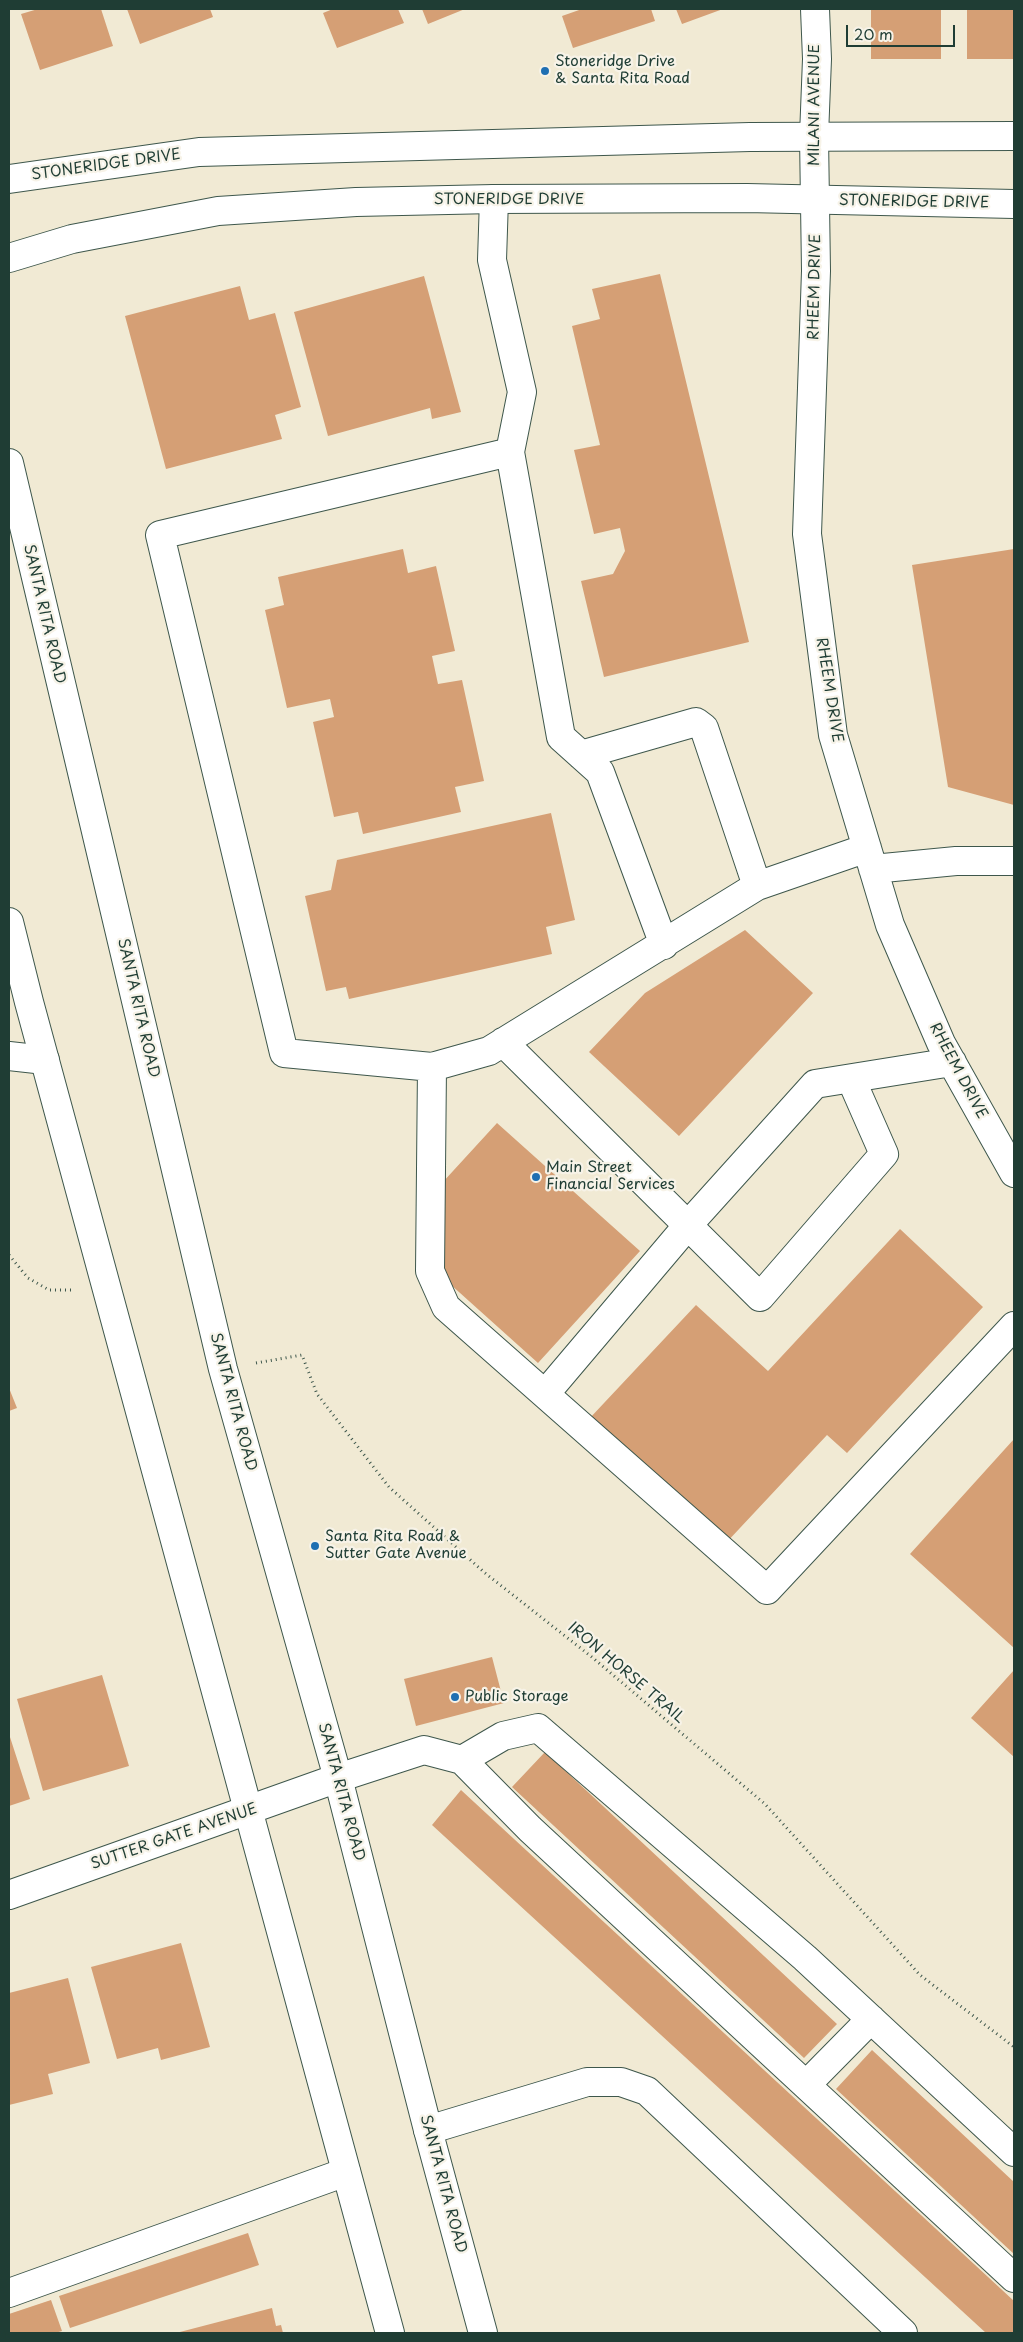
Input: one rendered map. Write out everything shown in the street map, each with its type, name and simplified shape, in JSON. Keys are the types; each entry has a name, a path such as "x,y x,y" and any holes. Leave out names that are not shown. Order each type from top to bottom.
{"main road":[{"name":"MILANI AVENUE","path":"815,9 817,69 814,136 815,201"},
{"name":"STONERIDGE DRIVE","path":"9,179 199,152 814,136 1014,136"},
{"name":"STONERIDGE DRIVE","path":"9,258 72,239 218,211 356,202 494,199 747,198 1014,204"},
{"path":"494,199 492,260 522,392 510,452 561,737 600,772 664,945"},
{"name":"RHEEM DRIVE","path":"815,201 816,271 807,534 833,735 890,925 952,1062 1011,1161"},
{"path":"510,452 160,535 284,1053 432,1067 489,1051 664,945 756,886 870,858 1014,861"},
{"name":"SANTA RITA ROAD","path":"9,463 223,1369 338,1778 428,2130 483,2333"},
{"path":"581,755 696,722 704,728 756,886"},
{"path":"9,922 390,2333"},
{"path":"503,1042 760,1297 884,1154 851,1079"},
{"path":"9,1056 45,1060"},
{"path":"545,1394 688,1225 815,1084 952,1062"},
{"path":"432,1067 430,1271 446,1307 767,1590 1014,1326"},
{"path":"1014,2152 805,1958 538,1728 503,1736 462,1760 530,1829 1014,2278"},
{"name":"SUTTER GATE AVENUE","path":"9,1895 338,1778 424,1750 462,1760"},
{"path":"806,2085 871,2019"},
{"path":"428,2130 587,2082 621,2082 647,2091 903,2333"},
{"path":"9,2292 346,2172"}],"path":[{"path":"9,1255 28,1278 49,1290 107,1290"},
{"name":"IRON HORSE TRAIL","path":"223,1369 302,1355 317,1394 389,1487 485,1573 593,1658 765,1804 920,1974 1014,2047"}],"building":[{"path":"38,9 101,9 113,46 40,70 21,14"},
{"path":"127,9 210,9 213,17 140,44"},
{"path":"333,9 398,9 404,23 337,48 323,13"},
{"path":"422,9 465,9 428,24"},
{"path":"582,9 651,9 655,21 573,48 562,16"},
{"path":"676,9 723,9 682,24"},
{"path":"871,9 941,9 941,59 871,59"},
{"path":"967,9 1014,9 1014,59 967,59"},
{"path":"660,274 749,642 604,677 581,581 613,574 625,551 620,528 594,534 574,450 600,445 572,326 600,319 592,289"},
{"path":"424,276 461,412 432,419 430,408 328,436 294,312"},
{"path":"240,286 249,320 275,313 301,407 275,415 282,439 166,469 125,316"},
{"path":"403,549 408,573 436,566 455,651 432,656 438,684 462,680 484,781 455,787 461,812 363,834 358,812 334,817 313,722 334,717 330,699 287,708 265,610 284,605 278,577"},
{"path":"1014,549 1014,805 948,787 912,565"},
{"path":"551,813 575,920 546,927 552,954 349,999 346,987 326,991 305,896 331,890 337,860"},
{"path":"745,930 813,993 679,1136 589,1052 645,993"},
{"path":"497,1123 640,1251 538,1363 440,1275 442,1183"},
{"path":"900,1229 983,1307 847,1453 827,1435 725,1544 589,1419 696,1305 768,1371"},
{"path":"9,1388 17,1408 9,1411"},
{"path":"1014,1439 1014,1648 910,1554"},
{"path":"492,1657 504,1703 416,1726 404,1679"},
{"path":"1014,1670 1014,1757 971,1718"},
{"path":"102,1675 129,1766 43,1791 17,1699"},
{"path":"9,1734 30,1799 9,1806"},
{"path":"545,1752 837,2024 804,2058 512,1787"},
{"path":"461,1790 1014,2301 1014,2333 986,2333 432,1825"},
{"path":"181,1943 210,2047 161,2060 158,2048 117,2059 91,1967"},
{"path":"68,1978 90,2063 48,2074 53,2094 9,2105 9,1993"},
{"path":"872,2050 1014,2182 1014,2254 836,2089"},
{"path":"248,2233 259,2265 70,2328 59,2296"},
{"path":"51,2300 62,2331 55,2333 9,2333 9,2314"},
{"path":"272,2308 276,2326 281,2325 283,2333 176,2333"}],"place":[{"name":"Stoneridge Drive & Santa Rita Road","path":"545,71"},
{"name":"Main Street Financial Services","path":"536,1177"},
{"name":"Santa Rita Road & Sutter Gate Avenue","path":"315,1546"},
{"name":"Public Storage","path":"455,1697"}]}
